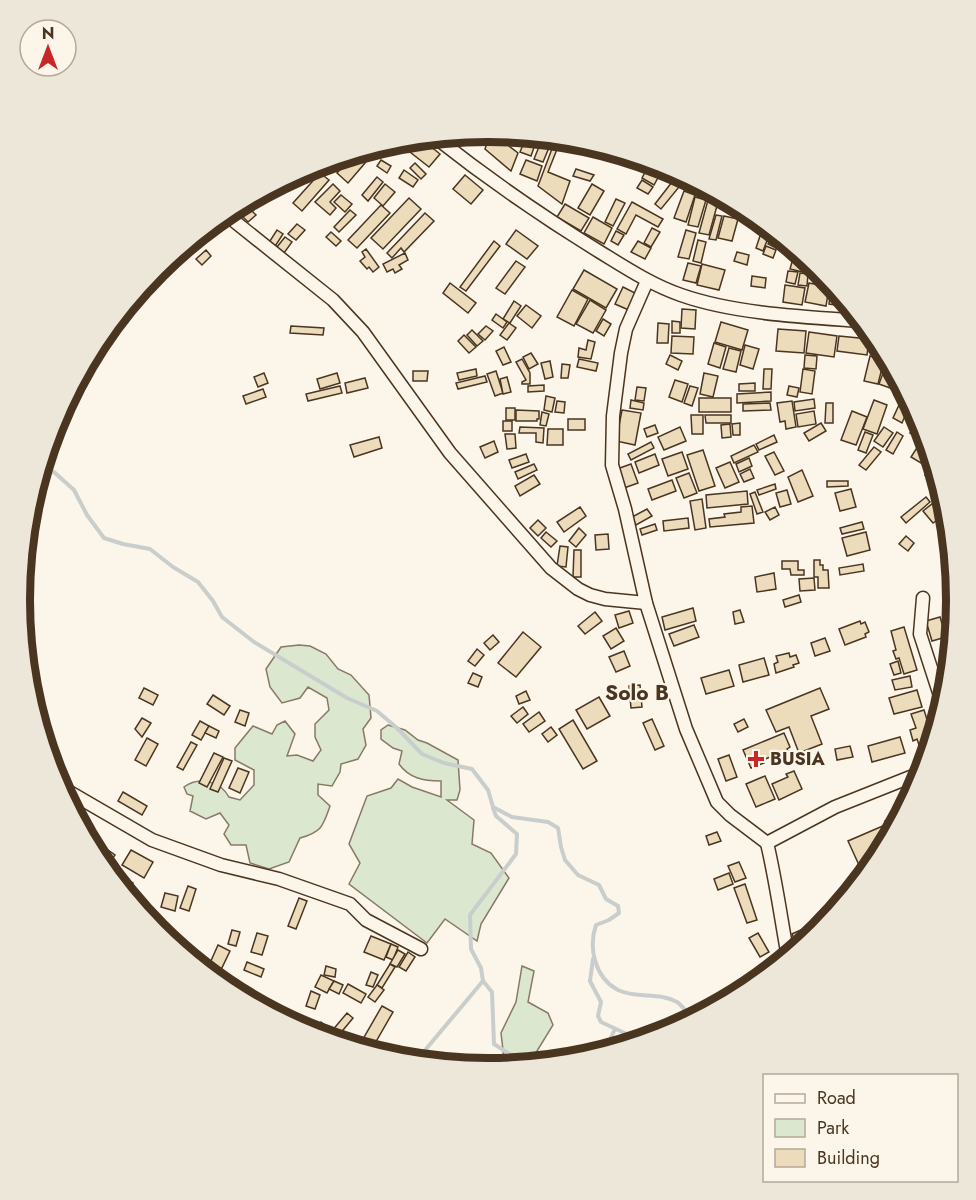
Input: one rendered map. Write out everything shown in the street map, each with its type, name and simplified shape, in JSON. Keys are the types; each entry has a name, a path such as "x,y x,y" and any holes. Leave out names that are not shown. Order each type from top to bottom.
{"street":[{"path":"444,144 484,176 539,214 647,281 682,296 740,309 850,320"},
{"path":"233,220 333,300 363,333 450,453 550,568 590,595 605,599 646,603"},
{"path":"647,281 626,329 621,353 611,449 612,465 625,509 646,603 687,729 717,802 730,815 767,843 786,947"},
{"path":"922,598 920,634 937,687"},
{"path":"767,843 836,807 910,777"},
{"path":"73,794 152,840 220,865 279,879 350,904 366,920 421,949"}],"green space":[{"path":"310,646 326,654 338,669 351,675 369,695 371,718 363,729 366,745 358,759 341,764 340,772 332,786 318,784 318,795 330,806 321,827 300,838 289,862 269,869 250,863 246,845 231,845 224,834 229,825 220,813 206,819 190,811 193,796 187,794 184,787 196,782 209,782 220,787 229,797 240,800 254,785 254,770 235,760 235,748 253,726 272,734 277,725 285,721 295,734 287,756 297,755 313,761 321,750 315,737 315,724 329,710 327,698 308,687 300,698 282,703 270,687 266,669 281,647"},
{"path":"388,725 405,730 418,740 458,760 460,790 457,800 447,800 474,820 472,844 491,853 509,878 481,924 477,941 445,919 427,943 349,884 360,863 349,844 367,796 391,788 398,779 412,787 441,797 441,781 417,778 407,773 399,764 402,751 393,748 381,739 381,730"},
{"path":"522,966 534,971 528,1002 548,1013 553,1025 534,1055 504,1057 501,1033 516,1002"}],"building":[{"path":"487,142 505,143 518,153 511,171 485,149"},
{"path":"523,144 535,145 531,156 520,152"},
{"path":"540,145 550,146 543,162 534,159"},
{"path":"430,146 440,154 429,167 407,150"},
{"path":"553,147 558,148 548,172 570,181 562,204 538,186"},
{"path":"362,160 365,163 348,183 337,173 344,165"},
{"path":"381,160 391,166 387,173 377,166"},
{"path":"526,160 542,166 537,181 520,174"},
{"path":"415,163 426,174 421,179 410,168"},
{"path":"576,169 594,175 590,181 573,176"},
{"path":"404,170 418,180 413,187 399,178"},
{"path":"646,170 659,176 654,185 642,178"},
{"path":"321,174 329,180 302,211 293,203 318,175"},
{"path":"465,175 483,190 471,204 453,189"},
{"path":"377,177 383,182 368,201 362,195"},
{"path":"642,180 653,187 648,194 637,188"},
{"path":"672,182 679,187 661,209 655,204"},
{"path":"333,184 340,191 330,202 336,208 330,215 315,202"},
{"path":"385,184 395,192 383,206 374,198"},
{"path":"592,184 604,191 590,215 578,208"},
{"path":"684,191 695,195 686,222 674,218"},
{"path":"341,195 352,204 345,212 334,202"},
{"path":"695,197 706,200 698,227 688,225"},
{"path":"409,198 421,209 383,249 371,238"},
{"path":"616,199 625,203 613,226 605,222"},
{"path":"708,200 713,201 718,203 709,235 699,233"},
{"path":"632,202 663,219 658,227 636,215 626,234 617,229"},
{"path":"259,203 251,210 256,215 248,222 241,215"},
{"path":"565,204 589,218 581,231 557,217"},
{"path":"381,205 390,213 357,248 348,240"},
{"path":"350,210 356,215 339,232 334,227"},
{"path":"425,213 434,221 404,252 401,248 392,258 387,253"},
{"path":"716,215 722,216 716,240 709,239"},
{"path":"724,216 738,219 732,241 718,238"},
{"path":"593,217 612,228 604,244 584,233"},
{"path":"297,224 305,230 296,240 288,234"},
{"path":"652,228 660,232 651,247 644,243"},
{"path":"277,230 283,234 274,248 268,244"},
{"path":"516,230 538,246 527,259 506,244"},
{"path":"686,230 696,233 689,259 678,257"},
{"path":"616,231 624,235 618,245 611,241"},
{"path":"331,232 341,241 336,246 326,237"},
{"path":"760,236 768,238 763,251 756,248"},
{"path":"285,237 292,242 284,253 277,247"},
{"path":"698,240 706,242 701,263 693,261"},
{"path":"770,240 777,245 776,248 768,244"},
{"path":"494,241 500,246 466,291 460,287"},
{"path":"638,241 651,248 645,259 631,252"},
{"path":"766,246 776,250 773,258 763,254"},
{"path":"366,249 379,267 373,272 360,261 365,257 362,252"},
{"path":"206,250 211,256 202,265 196,259"},
{"path":"737,252 749,255 747,265 734,261"},
{"path":"405,253 408,260 399,265 402,269 395,273 393,269 387,272 383,264"},
{"path":"516,261 525,267 505,294 496,288"},
{"path":"792,262 798,263 809,274 790,269"},
{"path":"688,263 701,266 696,283 683,280"},
{"path":"702,264 725,270 719,290 697,285"},
{"path":"584,270 617,289 606,308 573,289"},
{"path":"788,271 798,272 795,284 786,282"},
{"path":"800,273 808,274 807,286 798,285"},
{"path":"752,276 766,278 765,288 751,286"},
{"path":"450,283 476,303 468,313 443,293"},
{"path":"809,283 820,285 828,294 826,306 805,302"},
{"path":"785,285 805,288 802,305 783,302"},
{"path":"623,287 639,295 631,311 615,304"},
{"path":"572,290 588,299 574,326 557,317"},
{"path":"830,296 838,305 829,304"},
{"path":"590,300 606,310 593,333 576,324"},
{"path":"514,301 521,306 510,323 503,319"},
{"path":"526,305 541,316 532,328 517,316"},
{"path":"682,309 696,310 695,329 681,328"},
{"path":"496,314 507,322 503,328 492,320"},
{"path":"603,319 611,324 604,336 596,331"},
{"path":"672,321 680,322 680,333 672,333"},
{"path":"721,322 748,330 742,350 715,342"},
{"path":"509,323 516,328 507,340 500,335"},
{"path":"658,323 669,324 668,343 657,343"},
{"path":"291,326 324,328 323,335 290,333"},
{"path":"486,326 493,331 485,340 478,334"},
{"path":"778,329 806,331 804,353 776,351"},
{"path":"472,330 483,341 477,346 467,335"},
{"path":"809,332 837,336 834,357 806,353"},
{"path":"464,335 476,347 469,353 458,341"},
{"path":"672,336 694,337 693,354 671,353"},
{"path":"839,336 864,338 868,345 867,355 837,351"},
{"path":"588,340 595,342 591,359 578,357 579,348 586,350"},
{"path":"714,343 726,347 720,368 708,364"},
{"path":"745,345 759,349 753,369 740,365"},
{"path":"504,347 511,362 503,365 496,351"},
{"path":"729,348 741,351 736,372 723,369"},
{"path":"531,353 538,364 529,369 523,357"},
{"path":"670,355 682,361 678,370 666,364"},
{"path":"805,355 817,356 816,369 804,368"},
{"path":"870,356 877,358 882,367 878,384 864,381"},
{"path":"522,359 530,373 530,384 522,384 526,380 516,362"},
{"path":"579,359 598,363 596,371 577,367"},
{"path":"550,361 553,377 545,379 541,363"},
{"path":"562,364 570,365 568,378 561,378"},
{"path":"476,369 477,376 459,380 457,373"},
{"path":"764,369 772,369 771,389 763,389"},
{"path":"803,369 815,371 812,394 800,392"},
{"path":"884,370 894,387 893,389 879,384"},
{"path":"413,371 428,371 427,381 413,381"},
{"path":"496,371 503,393 495,396 487,374"},
{"path":"264,373 268,383 258,387 254,377"},
{"path":"337,373 340,383 320,389 317,379"},
{"path":"704,373 718,376 713,397 700,394"},
{"path":"485,376 487,382 458,389 456,383"},
{"path":"507,377 511,392 503,394 500,379"},
{"path":"365,378 368,388 347,393 345,383"},
{"path":"675,380 688,384 682,402 669,397"},
{"path":"755,383 755,391 739,391 739,384"},
{"path":"544,385 544,391 528,392 528,386"},
{"path":"340,386 342,393 308,401 306,394"},
{"path":"690,386 698,388 692,406 684,403"},
{"path":"789,386 799,388 797,397 787,395"},
{"path":"637,387 646,388 644,401 635,400"},
{"path":"263,389 266,397 246,404 243,396"},
{"path":"771,392 771,401 737,403 737,394"},
{"path":"546,396 555,398 552,412 544,410"},
{"path":"699,398 731,398 731,412 699,412"},
{"path":"814,399 815,408 795,411 794,402"},
{"path":"631,400 644,403 643,410 630,408"},
{"path":"874,400 887,405 877,434 863,429"},
{"path":"557,401 565,402 564,413 555,412"},
{"path":"792,401 796,427 786,429 785,421 780,422 777,403"},
{"path":"770,403 771,410 743,411 743,404"},
{"path":"826,403 833,403 833,423 825,423"},
{"path":"899,405 903,407 906,414 902,423 893,418"},
{"path":"506,408 515,408 515,420 506,420"},
{"path":"516,410 539,411 539,419 537,421 516,421"},
{"path":"622,410 641,413 635,445 616,441"},
{"path":"814,411 816,424 798,427 796,414"},
{"path":"852,411 867,417 856,445 841,440"},
{"path":"542,412 549,414 546,426 540,425"},
{"path":"691,415 703,415 703,434 692,434"},
{"path":"705,415 731,415 731,423 706,423"},
{"path":"568,419 585,419 585,430 568,430"},
{"path":"503,421 512,421 512,431 503,431"},
{"path":"740,423 740,435 733,435 732,424"},
{"path":"821,423 826,431 809,441 804,433"},
{"path":"730,424 731,437 722,438 721,425"},
{"path":"655,425 658,433 647,437 644,429"},
{"path":"520,427 544,428 543,443 536,442 536,433 519,433"},
{"path":"680,427 686,441 664,450 658,437"},
{"path":"884,427 893,433 883,447 874,441"},
{"path":"548,429 563,429 563,445 547,445"},
{"path":"865,432 873,435 866,453 858,450"},
{"path":"897,432 903,436 893,454 886,450"},
{"path":"505,434 515,434 516,448 507,449"},
{"path":"774,435 777,442 759,450 756,444"},
{"path":"379,437 382,448 354,457 350,445"},
{"path":"494,441 498,452 485,458 480,447"},
{"path":"651,442 654,448 631,460 628,454"},
{"path":"754,445 758,452 734,463 731,456"},
{"path":"919,445 926,466 911,457"},
{"path":"874,447 881,452 866,470 859,465"},
{"path":"703,450 715,486 699,491 687,455"},
{"path":"682,452 688,469 668,476 662,459"},
{"path":"774,452 784,471 775,475 765,456"},
{"path":"526,454 529,462 512,468 509,460"},
{"path":"655,454 659,465 639,473 635,462"},
{"path":"749,458 752,466 739,472 736,464"},
{"path":"730,462 739,482 725,488 716,468"},
{"path":"534,464 537,470 518,479 515,472"},
{"path":"631,464 638,483 624,488 617,469"},
{"path":"750,469 754,478 744,482 740,474"},
{"path":"802,470 813,496 798,502 788,477"},
{"path":"689,473 697,493 684,498 676,478"},
{"path":"534,475 540,484 520,496 515,486"},
{"path":"672,480 676,491 652,500 648,489"},
{"path":"827,481 848,481 848,486 827,487"},
{"path":"775,484 776,489 759,495 757,490"},
{"path":"851,489 856,507 840,511 835,493"},
{"path":"787,490 791,504 780,507 776,493"},
{"path":"747,491 748,504 707,508 706,495"},
{"path":"755,492 763,512 757,514 750,494"},
{"path":"926,497 930,502 906,523 901,517"},
{"path":"702,499 706,528 695,530 690,501"},
{"path":"935,502 938,519 933,523 923,511"},
{"path":"752,506 754,523 710,527 709,519 725,517 724,514 741,512 741,507"},
{"path":"580,507 586,516 564,532 557,522"},
{"path":"775,507 779,515 770,520 765,512"},
{"path":"647,509 652,516 636,525 632,517"},
{"path":"688,518 689,528 664,531 663,521"},
{"path":"538,520 546,528 538,536 530,528"},
{"path":"862,522 864,529 842,534 840,528"},
{"path":"655,524 657,530 642,535 640,529"},
{"path":"579,528 586,535 576,547 569,541"},
{"path":"546,532 557,541 551,547 541,538"},
{"path":"866,532 870,550 847,556 842,538"},
{"path":"608,534 609,549 596,550 595,535"},
{"path":"906,536 914,543 908,551 899,544"},
{"path":"560,546 568,547 566,567 557,566"},
{"path":"574,550 581,550 581,577 573,577"},
{"path":"814,560 820,560 823,570 828,570 829,588 818,588 818,577 814,577"},
{"path":"782,561 798,561 798,570 804,570 804,575 791,575 790,569 782,569"},
{"path":"863,564 864,571 840,575 839,568"},
{"path":"774,573 776,589 757,592 755,577"},
{"path":"814,578 815,590 800,591 799,579"},
{"path":"799,595 801,602 785,607 783,600"},
{"path":"693,608 696,621 665,630 662,617"},
{"path":"740,610 744,622 735,624 733,612"},
{"path":"629,611 633,623 619,628 615,615"},
{"path":"595,612 602,621 585,634 578,626"},
{"path":"940,617 944,638 932,641 926,621"},
{"path":"860,621 861,624 865,622 869,632 865,634 866,637 845,645 839,629"},
{"path":"694,625 699,637 674,646 669,634"},
{"path":"904,627 917,670 904,674 899,658 896,659 893,651 896,650 891,631"},
{"path":"616,628 624,641 611,649 603,636"},
{"path":"523,632 541,647 516,677 498,663"},
{"path":"493,635 499,642 490,650 484,643"},
{"path":"825,638 830,651 815,656 811,643"},
{"path":"477,649 484,655 475,666 468,661"},
{"path":"624,651 630,666 616,672 609,657"},
{"path":"789,653 790,657 796,655 799,663 776,673 774,664 778,662 776,656"},
{"path":"764,658 769,675 743,682 739,665"},
{"path":"898,661 901,673 894,675 890,664"},
{"path":"729,670 734,686 706,694 701,678"},
{"path":"473,673 482,677 478,687 468,683"},
{"path":"910,676 912,687 895,690 892,680"},
{"path":"640,685 642,707 631,708 629,686"},
{"path":"144,688 158,695 153,705 139,698"},
{"path":"820,688 829,709 811,716 822,744 799,753 789,727 776,732 766,710"},
{"path":"917,690 922,707 894,714 889,698"},
{"path":"526,691 530,700 519,704 516,696"},
{"path":"213,695 230,706 224,715 207,704"},
{"path":"599,697 610,716 587,729 576,710"},
{"path":"523,707 528,714 517,723 511,716"},
{"path":"240,710 249,713 245,726 235,722"},
{"path":"924,710 928,724 921,750 917,739 913,741 910,730 916,728 911,714"},
{"path":"539,712 545,721 529,732 523,724"},
{"path":"142,718 151,723 142,737 135,729"},
{"path":"652,719 664,746 655,750 643,723"},
{"path":"744,719 748,727 738,732 734,724"},
{"path":"573,720 597,761 583,769 559,729"},
{"path":"200,721 209,726 201,740 192,735"},
{"path":"209,726 219,731 216,738 205,733"},
{"path":"551,727 557,735 548,742 542,734"},
{"path":"784,733 790,747 787,749 790,757 773,764 770,757 763,760 764,763 751,768 743,750"},
{"path":"900,737 905,753 872,762 868,746"},
{"path":"147,738 158,744 146,766 135,760"},
{"path":"191,742 197,745 183,770 177,767"},
{"path":"850,746 853,757 837,760 835,749"},
{"path":"214,753 223,757 207,787 199,783"},
{"path":"729,755 737,777 726,781 718,759"},
{"path":"224,758 232,761 218,792 210,789"},
{"path":"238,768 249,772 240,793 229,788"},
{"path":"794,771 802,789 779,800 772,784 788,777 786,774"},
{"path":"765,776 775,799 756,807 746,784"},
{"path":"123,792 147,806 142,815 118,801"},
{"path":"885,825 886,827 859,865 848,841"},
{"path":"717,832 721,841 709,845 706,836"},
{"path":"108,850 115,855 111,860 106,853"},
{"path":"131,850 153,862 144,878 122,865"},
{"path":"739,862 746,878 735,882 728,866"},
{"path":"729,873 733,884 718,890 714,879"},
{"path":"745,884 757,920 747,923 734,888"},
{"path":"188,886 196,889 189,911 180,908"},
{"path":"165,893 178,896 175,911 161,907"},
{"path":"299,898 307,901 296,929 288,926"},
{"path":"810,926 795,940 792,934"},
{"path":"232,930 240,932 236,946 228,944"},
{"path":"257,933 268,936 262,955 251,952"},
{"path":"758,933 769,952 760,957 749,938"},
{"path":"371,936 391,944 384,960 364,952"},
{"path":"391,944 398,947 393,960 386,957"},
{"path":"218,945 230,951 220,971 210,964"},
{"path":"398,950 405,954 397,967 390,964"},
{"path":"408,952 415,957 406,971 399,967"},
{"path":"247,962 264,969 261,977 244,970"},
{"path":"390,964 395,967 382,988 377,985"},
{"path":"326,966 336,969 335,977 324,975"},
{"path":"371,972 378,975 373,987 366,985"},
{"path":"321,975 334,981 327,993 315,987"},
{"path":"334,981 343,985 339,994 329,989"},
{"path":"348,984 366,994 361,1003 343,993"},
{"path":"377,985 384,990 375,1002 368,997"},
{"path":"311,991 320,995 315,1009 306,1006"},
{"path":"382,1006 393,1012 375,1043 362,1040"},
{"path":"347,1013 353,1018 340,1034 332,1031"},
{"path":"321,1022 331,1030 318,1025"}],"waterway":[{"path":"49,472 54,472 74,490 87,515 104,538 150,549 173,567 198,582 222,617 254,642 347,698 377,711 422,754 444,763 472,769 488,790 493,807 512,817 548,822 558,828 565,860 578,875 599,885 606,899 618,906 619,913 596,925 594,934 595,962 604,978 610,985 625,993 670,999 677,1002 687,1013"},
{"path":"493,808 496,816 517,834 516,854 470,915 471,949 481,968 483,981 492,992 494,1044 514,1057"},
{"path":"593,959 590,981 601,1002 598,1016 601,1022 630,1035"},
{"path":"423,1053 483,981"},
{"path":"609,1041 615,1029"}],"place":[{"name":"BUSIA","path":"756,759"}],"district":[{"name":"Solo B","path":"637,693"}]}
